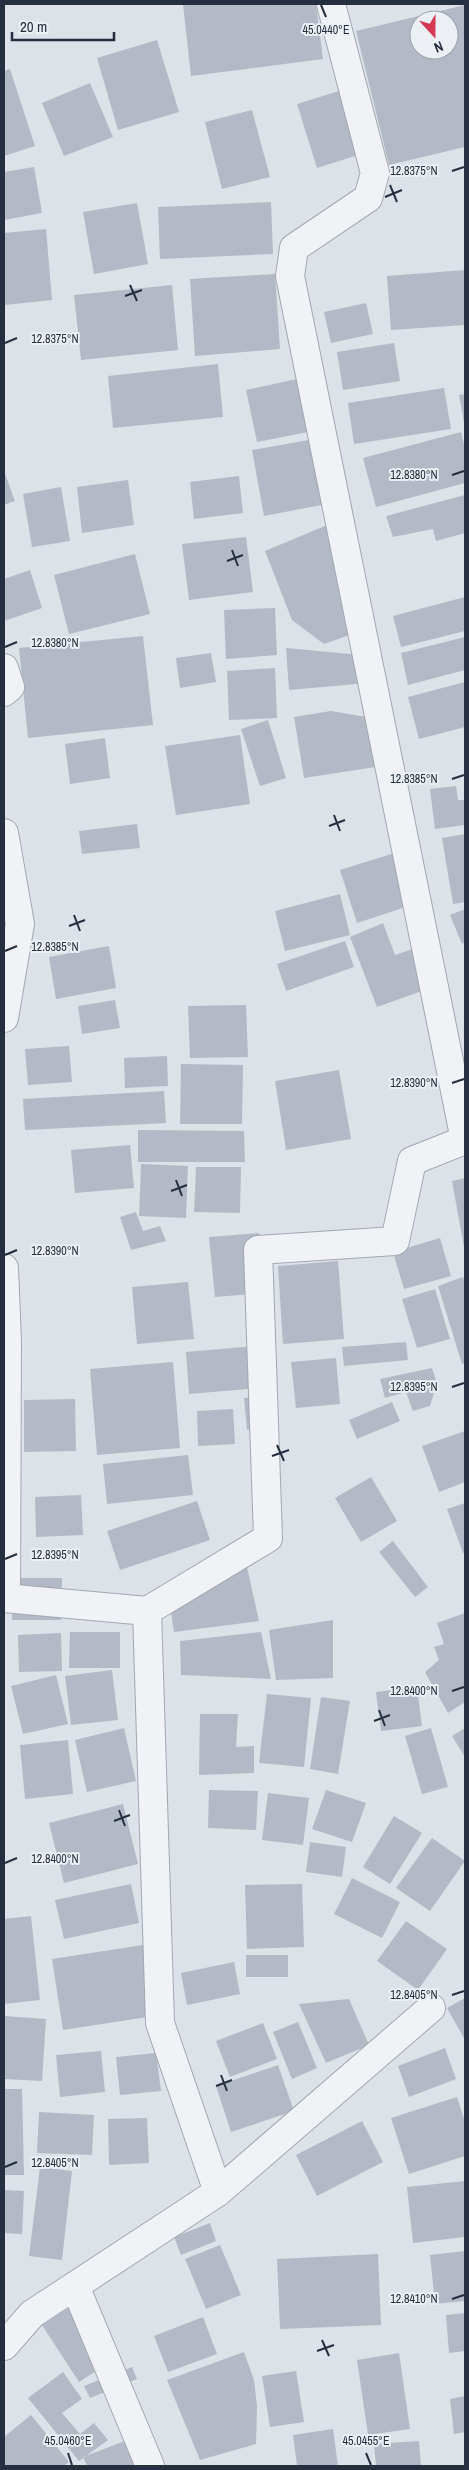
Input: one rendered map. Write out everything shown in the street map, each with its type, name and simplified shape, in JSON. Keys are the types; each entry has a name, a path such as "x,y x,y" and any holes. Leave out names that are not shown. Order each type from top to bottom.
{"street":[{"path":"4,1268 7,1341 5,1598 146,1611 268,1538 258,1250 395,1241 412,1161 465,1140 290,276 294,248 368,198 375,174 331,4"},
{"path":"4,668 10,687 4,692"},
{"path":"4,833 20,924 4,1018"},
{"path":"146,1611 160,2023 218,2192"},
{"path":"4,2346 32,2314 218,2192 431,2008"},
{"path":"75,2286 150,2466"}],"building":[{"path":"183,4 316,4 323,59 191,76"},
{"path":"465,5 465,147 389,165 356,31 409,18 409,60 459,60 459,10 444,10"},
{"path":"157,40 179,112 118,130 97,58"},
{"path":"10,69 35,146 4,156 4,71"},
{"path":"90,83 113,137 64,156 42,103"},
{"path":"339,91 358,155 317,168 297,104"},
{"path":"252,110 270,177 222,189 205,122"},
{"path":"34,167 42,213 4,220 4,172"},
{"path":"271,202 273,254 160,259 158,207"},
{"path":"137,203 148,264 94,274 83,212"},
{"path":"46,229 52,300 5,305 4,233"},
{"path":"465,270 465,325 391,330 387,276"},
{"path":"275,274 280,349 195,356 190,279"},
{"path":"172,285 178,350 81,360 74,295"},
{"path":"366,303 373,334 331,343 324,312"},
{"path":"394,343 400,381 343,390 337,352"},
{"path":"218,364 223,417 113,428 108,376"},
{"path":"302,378 313,431 257,442 246,390"},
{"path":"444,388 451,429 354,444 348,403"},
{"path":"465,394 465,422 464,422 459,395"},
{"path":"461,432 465,449 465,483 376,507 363,458"},
{"path":"320,438 332,503 264,516 252,450"},
{"path":"4,471 15,501 4,505"},
{"path":"239,476 243,513 194,519 190,482"},
{"path":"128,480 134,525 82,533 77,487"},
{"path":"61,487 70,541 32,547 23,494"},
{"path":"465,495 465,533 436,541 433,529 393,537 386,516"},
{"path":"337,521 361,631 324,644 292,620 265,551"},
{"path":"246,537 253,592 189,600 182,544"},
{"path":"135,554 150,614 69,634 54,575"},
{"path":"30,570 42,608 4,621 4,579"},
{"path":"465,597 465,631 401,647 393,616"},
{"path":"275,608 277,655 226,659 224,610"},
{"path":"143,636 153,725 28,738 19,648"},
{"path":"465,637 465,670 408,685 401,653"},
{"path":"286,648 361,655 368,683 289,690"},
{"path":"211,653 216,682 180,688 176,658"},
{"path":"275,668 277,718 229,720 227,671"},
{"path":"465,682 465,727 419,739 408,697"},
{"path":"331,711 378,719 382,766 304,778 294,717"},
{"path":"268,720 286,778 260,786 241,729"},
{"path":"240,735 250,804 176,815 165,746"},
{"path":"105,738 110,778 70,784 65,744"},
{"path":"456,786 458,800 465,800 465,825 435,829 430,789"},
{"path":"137,824 140,848 82,854 79,831"},
{"path":"465,834 465,902 453,904 442,838"},
{"path":"401,851 418,903 357,923 340,870"},
{"path":"340,894 350,935 285,951 275,911"},
{"path":"465,909 465,942 462,944 450,915"},
{"path":"383,923 395,955 421,946 436,986 377,1007 350,937"},
{"path":"345,941 354,967 286,991 277,964"},
{"path":"109,946 116,988 56,999 49,957"},
{"path":"115,1000 120,1028 82,1034 78,1006"},
{"path":"246,1005 248,1057 190,1058 188,1006"},
{"path":"69,1046 72,1082 28,1085 25,1049"},
{"path":"167,1056 168,1086 125,1088 124,1058"},
{"path":"181,1064 243,1065 242,1124 180,1124"},
{"path":"339,1070 351,1139 286,1150 275,1081"},
{"path":"164,1091 166,1123 25,1130 23,1099"},
{"path":"138,1130 244,1131 245,1162 138,1162"},
{"path":"130,1145 134,1188 75,1193 71,1150"},
{"path":"141,1164 188,1166 186,1218 139,1216"},
{"path":"196,1167 241,1167 240,1213 194,1212"},
{"path":"465,1178 465,1247 464,1247 452,1181"},
{"path":"136,1212 143,1231 160,1226 166,1241 131,1250 120,1217"},
{"path":"259,1233 264,1293 215,1297 209,1237"},
{"path":"440,1238 451,1276 404,1289 393,1252"},
{"path":"338,1261 344,1339 283,1344 278,1266"},
{"path":"463,1277 465,1284 465,1363 462,1364 438,1286"},
{"path":"188,1282 194,1339 137,1344 132,1287"},
{"path":"435,1289 450,1339 417,1348 402,1299"},
{"path":"406,1342 408,1360 344,1366 342,1347"},
{"path":"255,1346 259,1388 189,1394 186,1352"},
{"path":"336,1358 340,1404 296,1408 291,1362"},
{"path":"173,1362 180,1448 97,1455 90,1369"},
{"path":"432,1368 437,1383 430,1406 413,1411 406,1392 385,1398 380,1379"},
{"path":"264,1396 266,1429 247,1430 244,1398"},
{"path":"75,1399 76,1451 24,1452 24,1400"},
{"path":"392,1402 400,1421 357,1439 349,1420"},
{"path":"233,1409 235,1444 198,1446 197,1411"},
{"path":"465,1431 465,1482 439,1492 422,1446"},
{"path":"188,1455 193,1495 107,1504 103,1464"},
{"path":"371,1477 397,1521 361,1542 335,1498"},
{"path":"81,1495 83,1535 36,1537 35,1497"},
{"path":"197,1501 210,1540 120,1570 107,1531"},
{"path":"465,1503 465,1552 463,1553 447,1509"},
{"path":"393,1541 428,1587 415,1597 379,1552"},
{"path":"247,1567 259,1621 174,1632 170,1605"},
{"path":"12,1578 62,1578 61,1620 12,1620"},
{"path":"465,1613 465,1702 448,1713 425,1672 439,1660 434,1647 444,1644 437,1623"},
{"path":"333,1620 333,1678 276,1680 269,1630"},
{"path":"70,1632 120,1632 120,1668 69,1668"},
{"path":"261,1632 271,1679 181,1675 180,1641"},
{"path":"61,1633 62,1671 19,1672 18,1635"},
{"path":"112,1670 118,1720 71,1725 65,1676"},
{"path":"56,1675 68,1724 23,1734 11,1686"},
{"path":"417,1687 422,1726 381,1731 376,1692"},
{"path":"267,1694 311,1698 304,1767 259,1763"},
{"path":"321,1697 350,1701 338,1774 310,1769"},
{"path":"200,1714 238,1714 236,1747 254,1746 254,1773 199,1775"},
{"path":"124,1728 136,1781 87,1792 75,1740"},
{"path":"431,1728 448,1787 422,1794 405,1736"},
{"path":"465,1728 465,1757 452,1736"},
{"path":"68,1740 73,1794 25,1799 20,1745"},
{"path":"209,1790 258,1791 256,1830 208,1828"},
{"path":"326,1790 366,1803 352,1842 312,1829"},
{"path":"268,1793 309,1798 303,1845 262,1840"},
{"path":"123,1804 138,1864 64,1883 49,1823"},
{"path":"394,1816 422,1833 390,1884 363,1867"},
{"path":"432,1838 465,1861 430,1911 396,1888"},
{"path":"310,1842 346,1847 342,1877 306,1872"},
{"path":"352,1878 400,1902 382,1938 334,1914"},
{"path":"131,1884 139,1923 64,1939 55,1900"},
{"path":"302,1884 304,1947 247,1949 245,1885"},
{"path":"31,1916 40,2000 4,2004 4,1919"},
{"path":"406,1921 447,1949 418,1990 377,1961"},
{"path":"143,1945 154,2016 63,2030 52,1959"},
{"path":"246,1955 288,1955 288,1977 246,1977"},
{"path":"234,1962 240,1994 187,2005 181,1973"},
{"path":"465,1998 465,2040 447,2008"},
{"path":"349,1999 369,2045 326,2063 299,2004"},
{"path":"4,2016 46,2019 42,2081 4,2079"},
{"path":"298,2022 317,2068 292,2079 273,2032"},
{"path":"263,2023 277,2059 230,2077 216,2041"},
{"path":"445,2048 456,2079 409,2097 398,2066"},
{"path":"101,2051 105,2092 60,2097 56,2055"},
{"path":"156,2053 161,2091 120,2095 116,2057"},
{"path":"278,2065 294,2111 231,2132 216,2086"},
{"path":"4,2089 22,2089 24,2175 4,2175"},
{"path":"457,2097 465,2122 465,2156 409,2174 391,2118"},
{"path":"39,2112 94,2115 92,2155 37,2153"},
{"path":"147,2118 149,2163 109,2165 108,2119"},
{"path":"362,2121 383,2162 317,2196 296,2155"},
{"path":"40,2167 72,2171 62,2260 29,2256"},
{"path":"465,2181 465,2237 413,2243 407,2187"},
{"path":"4,2190 24,2191 22,2234 4,2233"},
{"path":"210,2223 216,2241 181,2255 174,2237"},
{"path":"220,2245 241,2295 206,2309 185,2259"},
{"path":"465,2251 465,2301 435,2304 430,2255"},
{"path":"378,2254 381,2325 280,2329 277,2259"},
{"path":"83,2299 119,2356 79,2382 42,2325"},
{"path":"465,2313 465,2351 449,2353 446,2315"},
{"path":"203,2317 217,2354 168,2372 154,2336"},
{"path":"244,2352 254,2380 257,2406 256,2444 200,2460 167,2380"},
{"path":"399,2353 410,2429 368,2435 357,2360"},
{"path":"132,2367 137,2379 90,2398 84,2386"},
{"path":"296,2371 304,2422 270,2427 262,2376"},
{"path":"63,2372 82,2399 62,2413 80,2434 94,2423 108,2440 79,2461 28,2398"},
{"path":"465,2396 465,2432 454,2434 450,2399"},
{"path":"31,2415 69,2462 64,2466 4,2466 4,2437"},
{"path":"333,2429 338,2466 297,2466 293,2435"},
{"path":"143,2434 139,2466 87,2466 83,2457"},
{"path":"419,2441 421,2466 376,2466 374,2444"}]}
